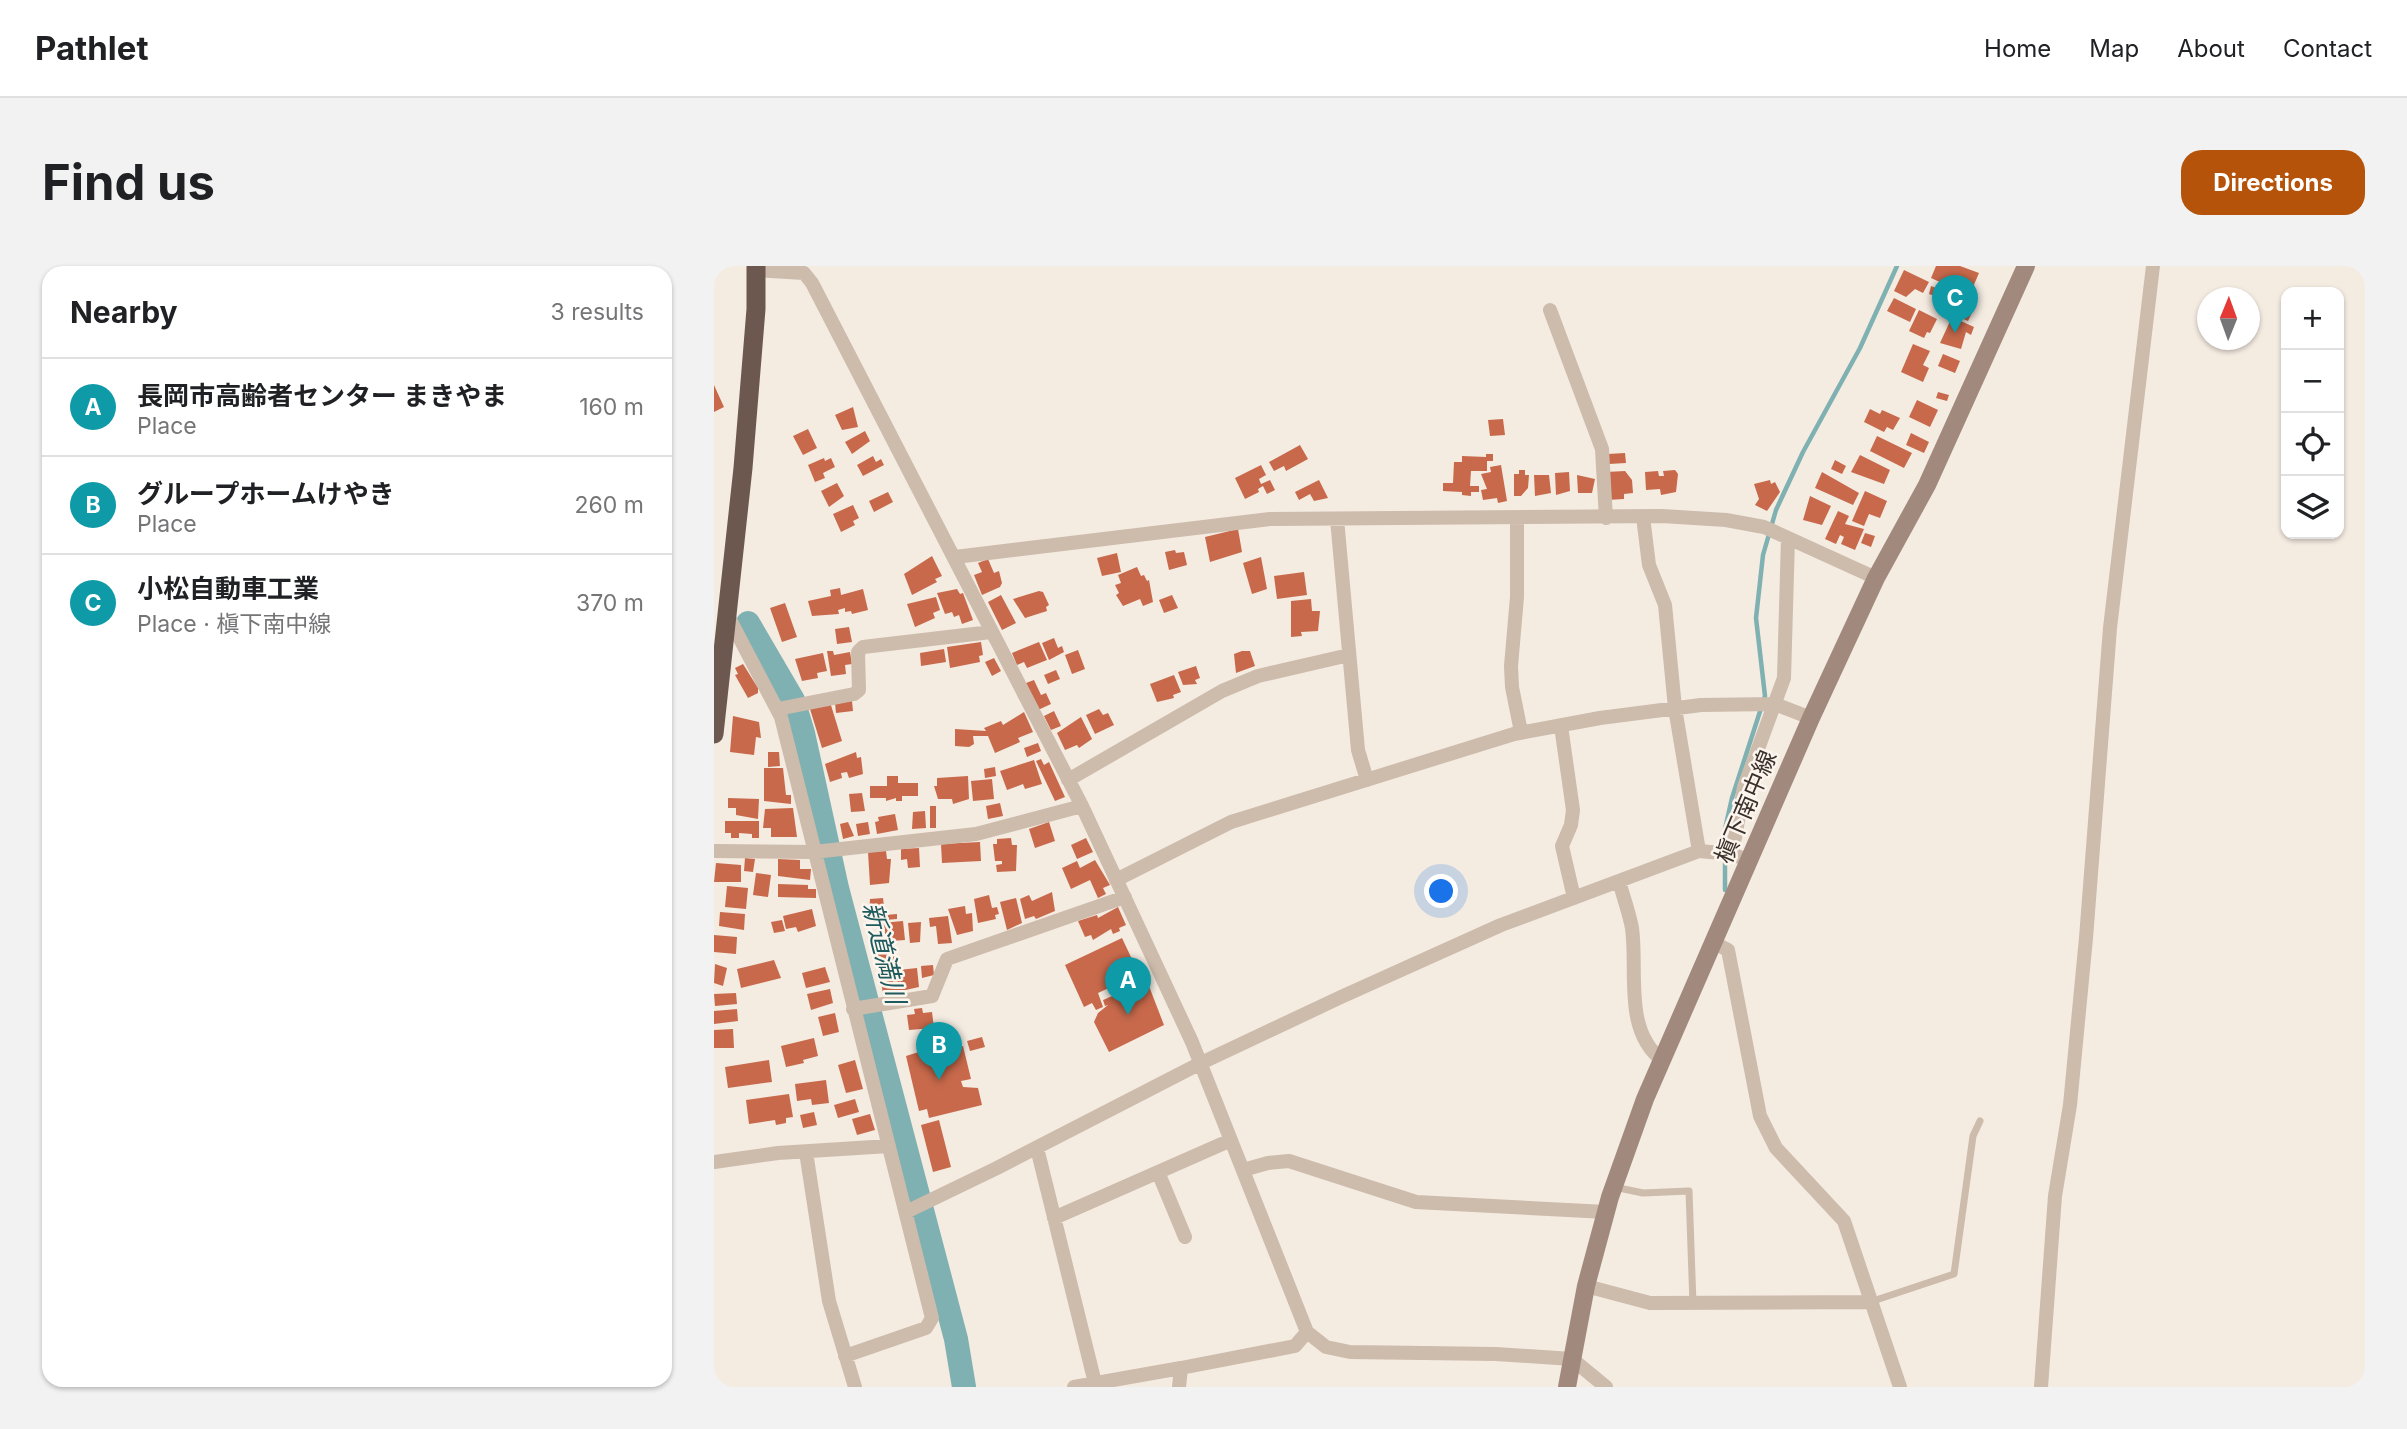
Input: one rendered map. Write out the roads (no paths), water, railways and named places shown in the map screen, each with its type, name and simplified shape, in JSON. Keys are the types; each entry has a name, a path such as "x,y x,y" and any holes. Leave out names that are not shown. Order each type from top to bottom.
{"highway":[{"path":"714,734 752,367 756,268"}],"main road":[{"name":"槇下南中線","path":"1567,1387 1586,1286 1606,1212 1662,1060 1811,718 1876,578 1927,485 2026,266"}],"street":[{"path":"2041,1387 2055,1196 2070,1105 2086,938 2110,628 2153,266"},
{"path":"756,268 804,274 812,283 955,557 991,632 1083,806 1201,1063 1307,1332 1326,1347 1350,1352 1496,1354 1572,1359 1606,1387"},
{"path":"1550,310 1602,449 1606,518"},
{"path":"955,557 1270,519 1643,517 1727,520 1764,527 1876,578"},
{"path":"1643,517 1649,565 1665,605 1675,708 1699,851"},
{"path":"1337,519 1358,750 1367,779"},
{"path":"1517,519 1517,597 1511,666 1512,687 1521,733"},
{"path":"1732,854 1744,787 1775,704 1785,668 1788,538"},
{"path":"727,614 778,709 857,1008 888,1146 908,1211 932,1318 926,1328 845,1356"},
{"path":"778,709 854,694 859,690 858,652 863,647 991,632"},
{"path":"1068,780 1222,691 1258,676 1349,655"},
{"path":"1116,880 1231,822 1521,733 1675,708 1775,704 1811,718"},
{"path":"1561,726 1573,810 1571,825 1562,846 1574,898"},
{"path":"714,850 817,851 992,832 1083,806"},
{"path":"908,1211 1201,1063 1501,925 1699,851 1732,854 1750,861"},
{"path":"1619,881 1632,928 1632,984 1644,1039 1662,1060"},
{"path":"857,1008 932,996 947,959 1125,897"},
{"path":"1714,943 1728,950 1758,1105 1766,1132 1776,1149 1844,1221 1899,1387"},
{"path":"1054,1218 1231,1140"},
{"path":"714,1162 755,1155 888,1146"},
{"path":"1037,1147 1095,1383"},
{"path":"806,1152 827,1292 855,1387"},
{"path":"1243,1170 1289,1161 1416,1202 1606,1212"},
{"path":"1158,1172 1185,1237"},
{"path":"1586,1286 1650,1303 1693,1305 1870,1302"},
{"path":"1074,1387 1295,1346 1307,1332"},
{"path":"1179,1387 1181,1368"}],"lane":[{"path":"1870,1302 1954,1273 1972,1136 1980,1121"},
{"path":"1614,1187 1643,1193 1689,1191 1693,1305"}],"waterway":[{"path":"1725,890 1725,829 1732,798 1765,696 1756,618 1763,555 1776,510 1803,452 1860,348 1897,266"},
{"name":"新道満川","path":"748,623 793,700 803,733 837,888 956,1339 964,1387"}],"place":[{"name":"小松自動車工業","path":"1955,333"},
{"name":"長岡市高齢者センター まきやま","path":"1128,1015"},
{"name":"グループホームけやき","path":"939,1080"}]}
